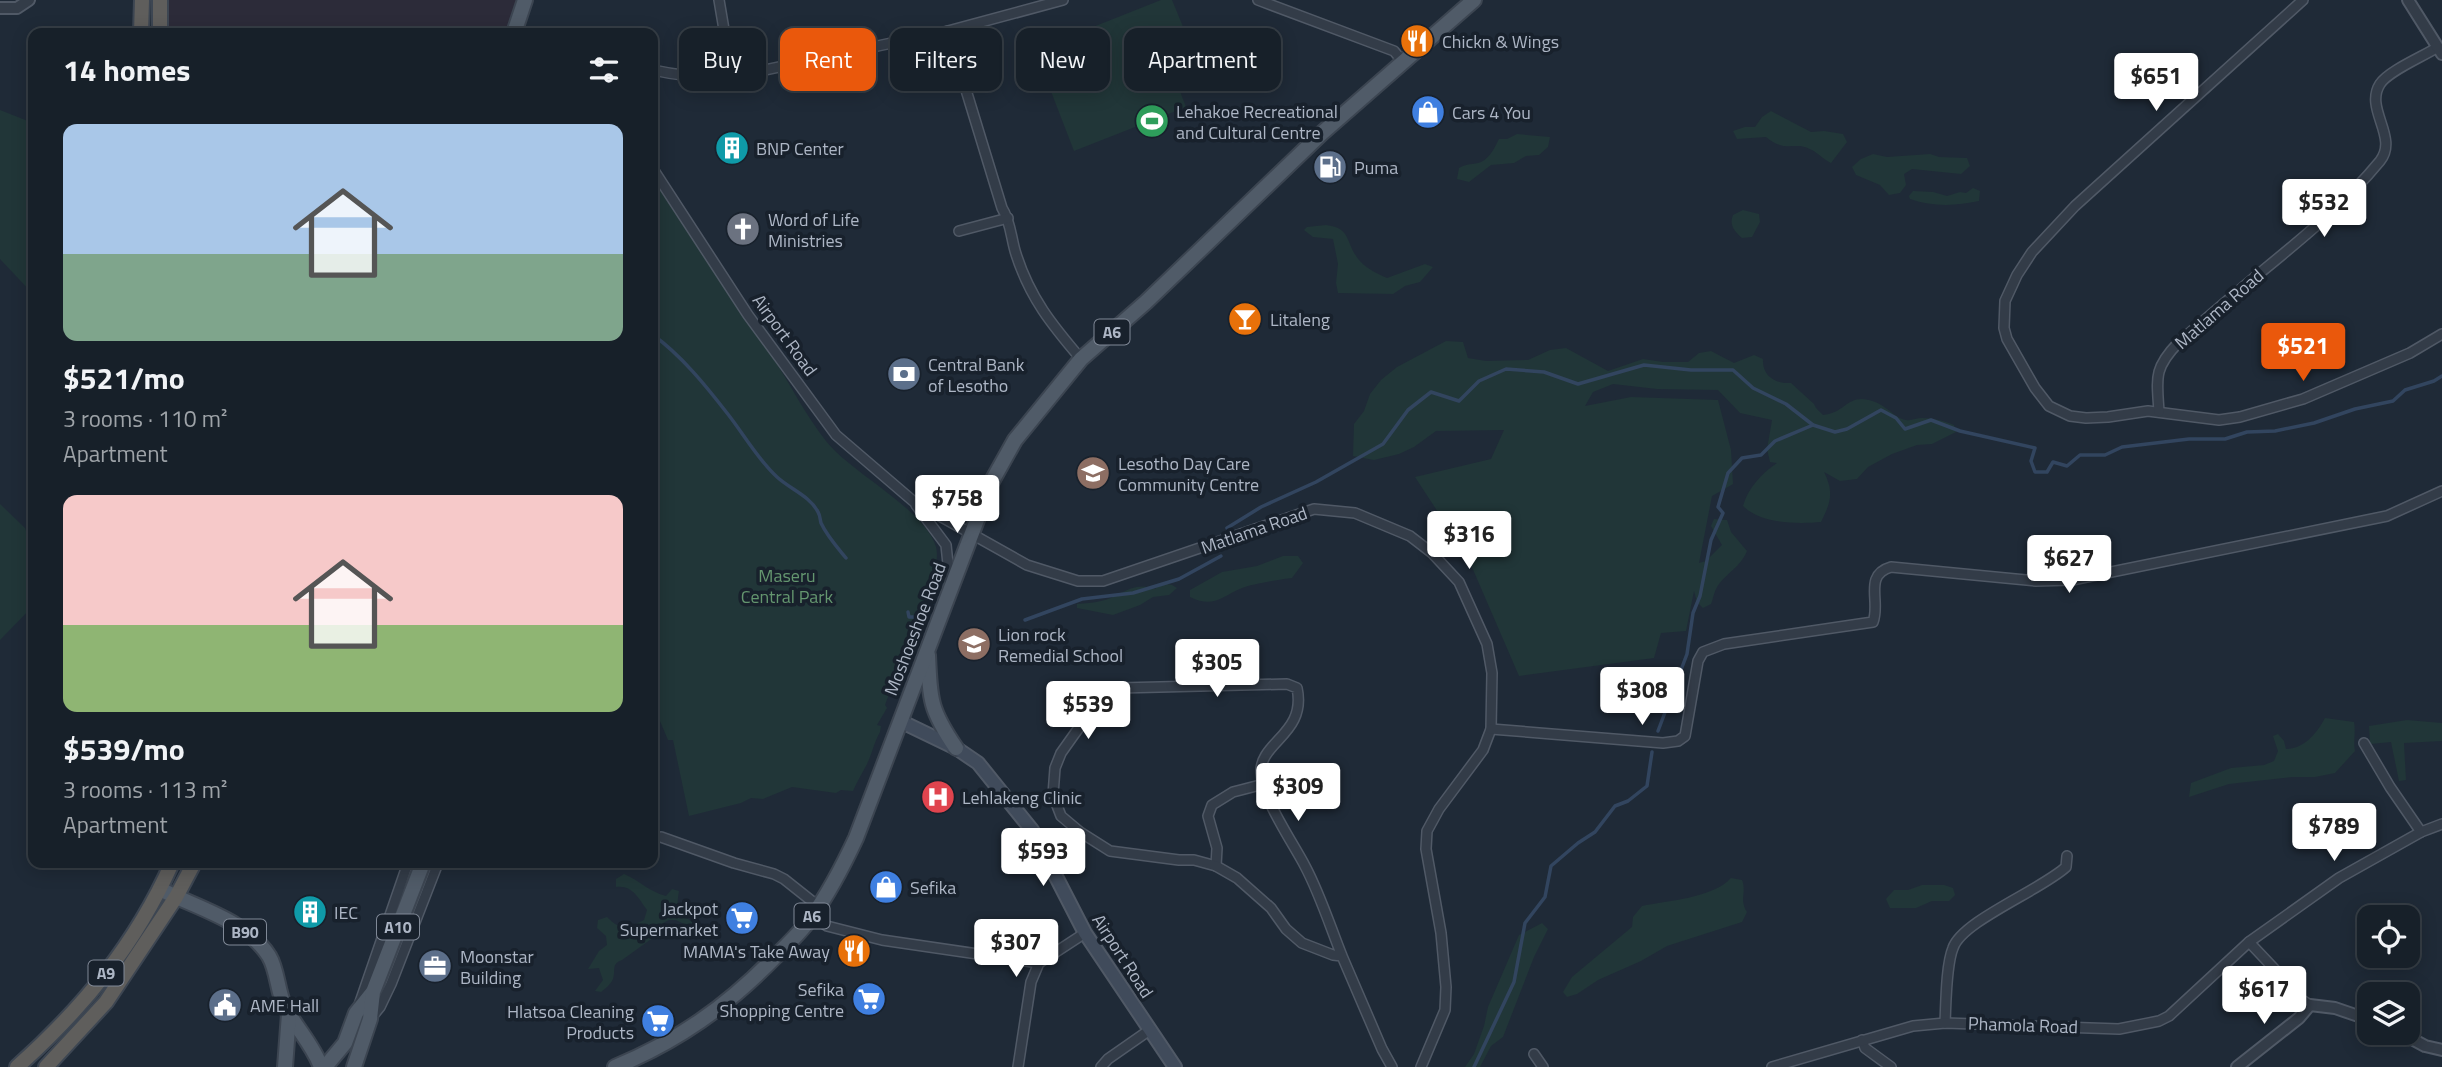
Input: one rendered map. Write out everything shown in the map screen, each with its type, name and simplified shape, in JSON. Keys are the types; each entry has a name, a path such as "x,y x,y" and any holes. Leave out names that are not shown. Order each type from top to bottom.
{"highway":[{"path":"141,28 142,0"},
{"path":"160,0 160,28"},
{"name":"A9","path":"17,1067 64,1024 120,957 170,868"},
{"name":"A9","path":"46,1067 106,1002 176,897 191,868"}],"main road":[{"path":"516,28 525,0"},
{"name":"Moshoeshoe Road","path":"615,1067 702,1022 746,986 798,933 835,880 856,838 991,483 1015,440 1082,359 1146,302 1322,134 1474,0"},
{"path":"927,650 930,699 938,721 956,748"},
{"name":"Airport Road","path":"900,721 956,748 978,762 1032,830 1085,933 1175,1067"},
{"name":"A10","path":"322,1065 345,1043 363,1016 421,868"},
{"name":"B90","path":"160,889 236,925 257,942 272,963 282,1001 322,1065"},
{"name":"B90","path":"285,1067 289,1014"},
{"name":"A10","path":"354,1067 363,1016"}],"street":[{"path":"0,8 17,8 29,0"},
{"path":"719,0 724,28"},
{"path":"959,28 1063,0"},
{"path":"1258,0 1394,51 1404,62"},
{"path":"2302,0 2075,206 2032,252 2017,275 2006,301 2004,328 2025,371 2049,406 2070,416 2086,418 2148,411 2219,420 2240,417 2303,399 2410,353 2442,334"},
{"name":"Matlama Road","path":"2159,412 2157,380 2163,359 2178,343 2330,215 2383,157 2387,146 2378,108 2379,84 2389,76 2440,51 2408,0"},
{"path":"766,70 890,43"},
{"path":"658,71 679,74"},
{"path":"966,91 1002,208 1008,218 1015,253 1029,290 1048,321 1082,359"},
{"name":"Airport Road","path":"658,177 748,315 836,435 913,501"},
{"path":"959,231 1008,218"},
{"path":"1491,729 1663,743 1678,741 1685,736 1698,661 1703,652 1724,643 1862,626 1873,622 1875,579 1879,572 1891,567 2036,581 2072,580 2386,516 2442,491"},
{"path":"913,501 946,545 951,589"},
{"name":"Matlama Road","path":"913,501 1027,565 1078,581 1104,581 1314,509 1355,513 1410,536 1432,553 1459,582 1487,643 1492,673 1491,729 1483,750 1439,809 1427,831 1426,849 1441,933 1446,987 1445,1010 1421,1067"},
{"path":"1342,956 1333,956 1302,943 1286,929 1271,908 1237,878 1216,866 1195,860 1110,851 1061,816 1053,794 1055,768 1061,753 1106,696 1119,688 1287,684 1297,688 1299,698 1294,721 1286,735 1263,759 1261,774 1272,804 1306,868 1392,1067"},
{"path":"2364,743 2421,832"},
{"path":"1216,866 1217,848 1208,816 1212,805 1233,792 1264,784"},
{"name":"Phamola Road","path":"1772,1067 1913,1026 1945,1023 2119,1029 2159,1021 2168,1016 2249,942 2339,878 2421,832 2442,824"},
{"path":"662,837 784,879 827,926 882,940 1039,963"},
{"path":"1945,1023 1952,948 1959,937 1972,925 2054,878 2066,867 2067,856"},
{"path":"363,1016 407,868"},
{"path":"363,1016 380,1007 436,868"},
{"path":"1018,1067 1031,982 1039,963 1085,933"},
{"path":"2249,942 2299,998 2310,1005 2335,1008 2357,1016"},
{"path":"2237,1067 2299,1018 2310,1005"},
{"path":"1101,1067 1108,1059 1151,1029"},
{"path":"1862,1040 1865,1048 1891,1067"},
{"path":"2420,1043 2442,1050"},
{"path":"1534,1054 1543,1067"}],"shaded area":[{"path":"160,0 525,0 516,28 160,28"}],"green space":[{"path":"1161,0 1172,0 1184,28 1124,28 1124,91 1180,91 1186,107 1074,151 1051,91 1110,91 1110,28 1090,28"},
{"path":"0,110 28,121 28,289 0,259"},
{"path":"1771,111 1811,132 1843,134 1847,142 1831,163 1806,147 1779,145 1766,137 1737,139 1733,131 1755,127 1762,117"},
{"path":"1517,134 1550,137 1548,147 1539,155 1526,156 1514,163 1491,165 1469,182 1457,179 1459,168 1484,160 1499,139 1507,139"},
{"path":"1873,154 1887,157 1930,154 1967,158 1970,166 1961,174 1912,169 1904,174 1906,185 1900,193 1889,195 1880,185 1856,175 1852,167"},
{"name":"Maseru Central Park","path":"658,178 826,441 852,466 918,519 929,533 937,553 936,569 927,602 915,623 909,648 902,659 885,705 887,708 877,725 881,726 880,732 853,791 841,790 836,793 792,787 763,799 751,798 689,816 673,740 668,740 658,716"},
{"path":"1973,188 1980,191 1979,201 1962,204 1927,203 1910,199 1909,196 1913,191 1947,196 1966,193"},
{"path":"1743,210 1759,214 1760,222 1752,237 1742,238 1732,225 1733,215"},
{"path":"1326,225 1340,229 1359,260 1387,278 1425,264 1433,267 1420,282 1405,286 1393,294 1338,293 1338,264 1333,239 1313,237 1304,230 1307,227"},
{"path":"1446,341 1463,342 1468,358 1486,361 1528,360 1550,350 1566,348 1608,371 1643,359 1688,362 1699,353 1711,351 1734,363 1754,355 1763,359 1765,370 1771,378 1791,383 1823,415 1835,412 1852,401 1870,400 1902,419 1935,419 1954,425 1956,432 1932,444 1917,445 1892,454 1868,467 1857,479 1840,481 1824,472 1830,497 1821,522 1780,522 1759,516 1743,506 1756,482 1777,463 1770,462 1767,449 1772,420 1740,413 1718,390 1657,389 1613,384 1593,392 1585,406 1631,397 1718,400 1731,450 1733,484 1712,496 1699,563 1706,561 1722,545 1711,526 1714,519 1727,520 1731,532 1747,551 1741,562 1717,587 1711,604 1703,608 1697,602 1694,591 1686,631 1661,633 1654,658 1519,676 1468,558 1415,477 1491,459 1504,430 1436,431 1399,454 1374,460 1353,456 1354,424 1381,380 1397,367"},
{"path":"0,504 25,528 28,536 28,611 0,640"},
{"path":"1283,556 1298,556 1303,563 1292,578 1246,586 1212,602 1190,597 1190,590 1222,572 1257,566"},
{"path":"1162,583 1177,588 1169,595 1153,597 1113,615 1077,608 1077,604 1108,599 1133,588 1155,589"},
{"path":"2325,718 2354,722 2355,751 2335,773 2229,784 2189,797 2191,783 2231,768 2264,765 2274,761 2278,751 2273,736 2278,734 2286,749 2299,746 2314,734"},
{"path":"2407,720 2442,723 2442,741 2404,743 2406,780 2399,781 2391,742 2370,744 2369,726"},
{"path":"624,874 666,896 672,889 679,891 680,913 698,925 697,931 676,920 663,923 654,937 616,963 613,979 608,986 601,992 595,991 603,980 599,968 588,969 599,951 607,945 606,936 597,928 598,920 607,917 621,927 629,927 644,920 647,910 631,890 616,887 616,879"},
{"path":"1731,878 1742,880 1747,912 1742,922 1667,946 1598,980 1577,994 1567,997 1563,992 1572,977 1632,927 1633,917 1642,906 1701,894 1723,885"},
{"path":"1922,885 1944,885 1953,888 1955,895 1949,901 1932,901 1916,908 1890,908 1886,899 1894,890 1908,890"},
{"path":"1542,923 1548,929 1534,957 1503,1037 1491,1046 1480,1067 1465,1067 1474,1054 1488,1007 1519,935"}],"waterway":[{"path":"658,339 702,382 770,470 814,506 826,532 846,558"},
{"path":"1227,528 1261,507 1316,482 1383,444 1408,410 1431,392 1459,401 1479,381 1506,369 1544,372 1578,384 1644,365 1691,370 1733,370 1753,388 1786,404 1813,425 1835,432 1847,429 1881,410 1896,418 1905,429 1931,420 1960,431 2035,448 2031,461 2035,472 2047,472 2053,462 2067,466 2080,455 2105,455 2122,447 2189,439 2225,439 2247,432 2275,431 2314,423 2355,409 2393,401 2405,390 2442,376"},
{"path":"1658,731 1687,654 1693,613 1700,596 1711,540 1723,513 1718,507 1728,473 1742,458 1761,455 1775,441 1813,425"},
{"path":"1025,620 1082,599 1133,593 1179,579 1221,556"},
{"path":"908,612 909,617 913,617"},
{"path":"1474,1067 1514,982 1525,923 1545,897 1551,866 1595,832 1615,806 1628,801 1647,786 1652,752"}],"place":[{"name":"Chickn & Wings","path":"1417,41"},
{"name":"Cars 4 You","path":"1428,112"},
{"name":"Lehakoe Recreational and Cultural Centre","path":"1152,121"},
{"name":"BNP Center","path":"732,148"},
{"name":"Puma","path":"1330,167"},
{"name":"Word of Life Ministries","path":"743,229"},
{"name":"Litaleng","path":"1245,319"},
{"name":"Central Bank of Lesotho","path":"904,374"},
{"name":"Lesotho Day Care Community Centre","path":"1093,473"},
{"name":"Lion rock Remedial School","path":"974,644"},
{"name":"Lehlakeng Clinic","path":"938,797"},
{"name":"Sefika","path":"886,887"},
{"name":"IEC","path":"310,912"},
{"name":"Jackpot Supermarket","path":"742,918"},
{"name":"MAMA's Take Away","path":"854,951"},
{"name":"Moonstar Building","path":"435,966"},
{"name":"Sefika Shopping Centre","path":"869,999"},
{"name":"AME Hall","path":"225,1005"},
{"name":"Hlatsoa Cleaning Products","path":"658,1021"}]}
